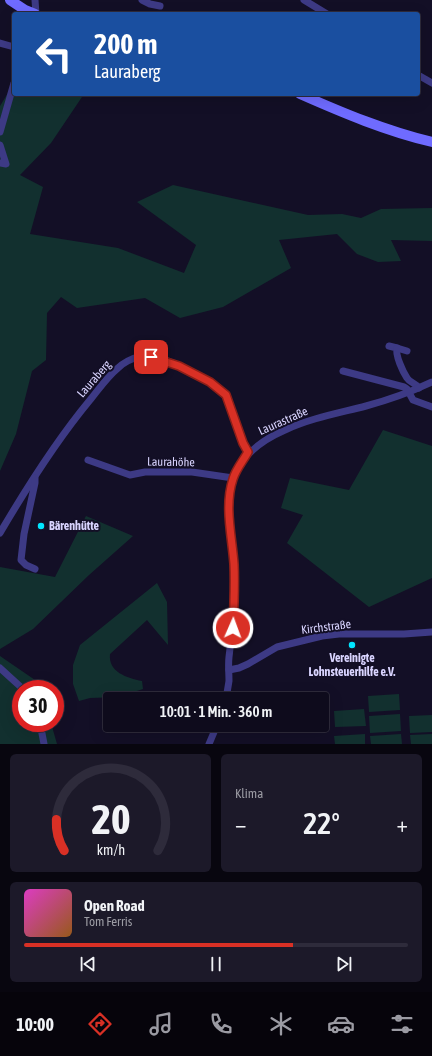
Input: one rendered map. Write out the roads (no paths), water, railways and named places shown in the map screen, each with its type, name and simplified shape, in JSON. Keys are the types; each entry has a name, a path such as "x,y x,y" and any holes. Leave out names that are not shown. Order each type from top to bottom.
{"main road":[{"path":"10,0 30,12"},
{"path":"305,96 371,124 432,142"}],"street":[{"path":"35,0 36,12"},
{"path":"142,0 150,4 160,6"},
{"path":"304,0 324,12"},
{"path":"0,43 12,46"},
{"path":"420,76 432,83"},
{"path":"0,132 12,91"},
{"path":"0,145 3,164"},
{"path":"389,346 407,351"},
{"path":"397,348 396,353 407,380 416,384 418,388"},
{"name":"Lauraberg","path":"0,533 35,475 110,375 127,361 139,357 151,357 172,363 198,376 222,391 226,395 243,443 248,452"},
{"path":"343,371 404,387 409,392 413,400 432,407"},
{"name":"Laurastraße","path":"227,692 229,683 228,658 233,628 235,583 230,514 231,490 233,478 240,464 248,452 265,440 303,422 368,405 409,392 432,382"},
{"name":"Laurahöhe","path":"88,460 130,476 145,472 192,472 233,478"},
{"name":"Lauraberg","path":"35,475 35,483 20,560 26,565 35,569"},
{"name":"Kirchstraße","path":"229,670 244,666 277,647 322,636 339,634 404,634 432,632"},
{"path":"0,668 13,680"},
{"path":"42,732 44,744"},
{"path":"209,744 214,732"}],"place":[{"name":"Bärenhütte","path":"41,526"},
{"name":"Vereinigte Lohnsteuerhilfe e.V.","path":"352,645"}]}
